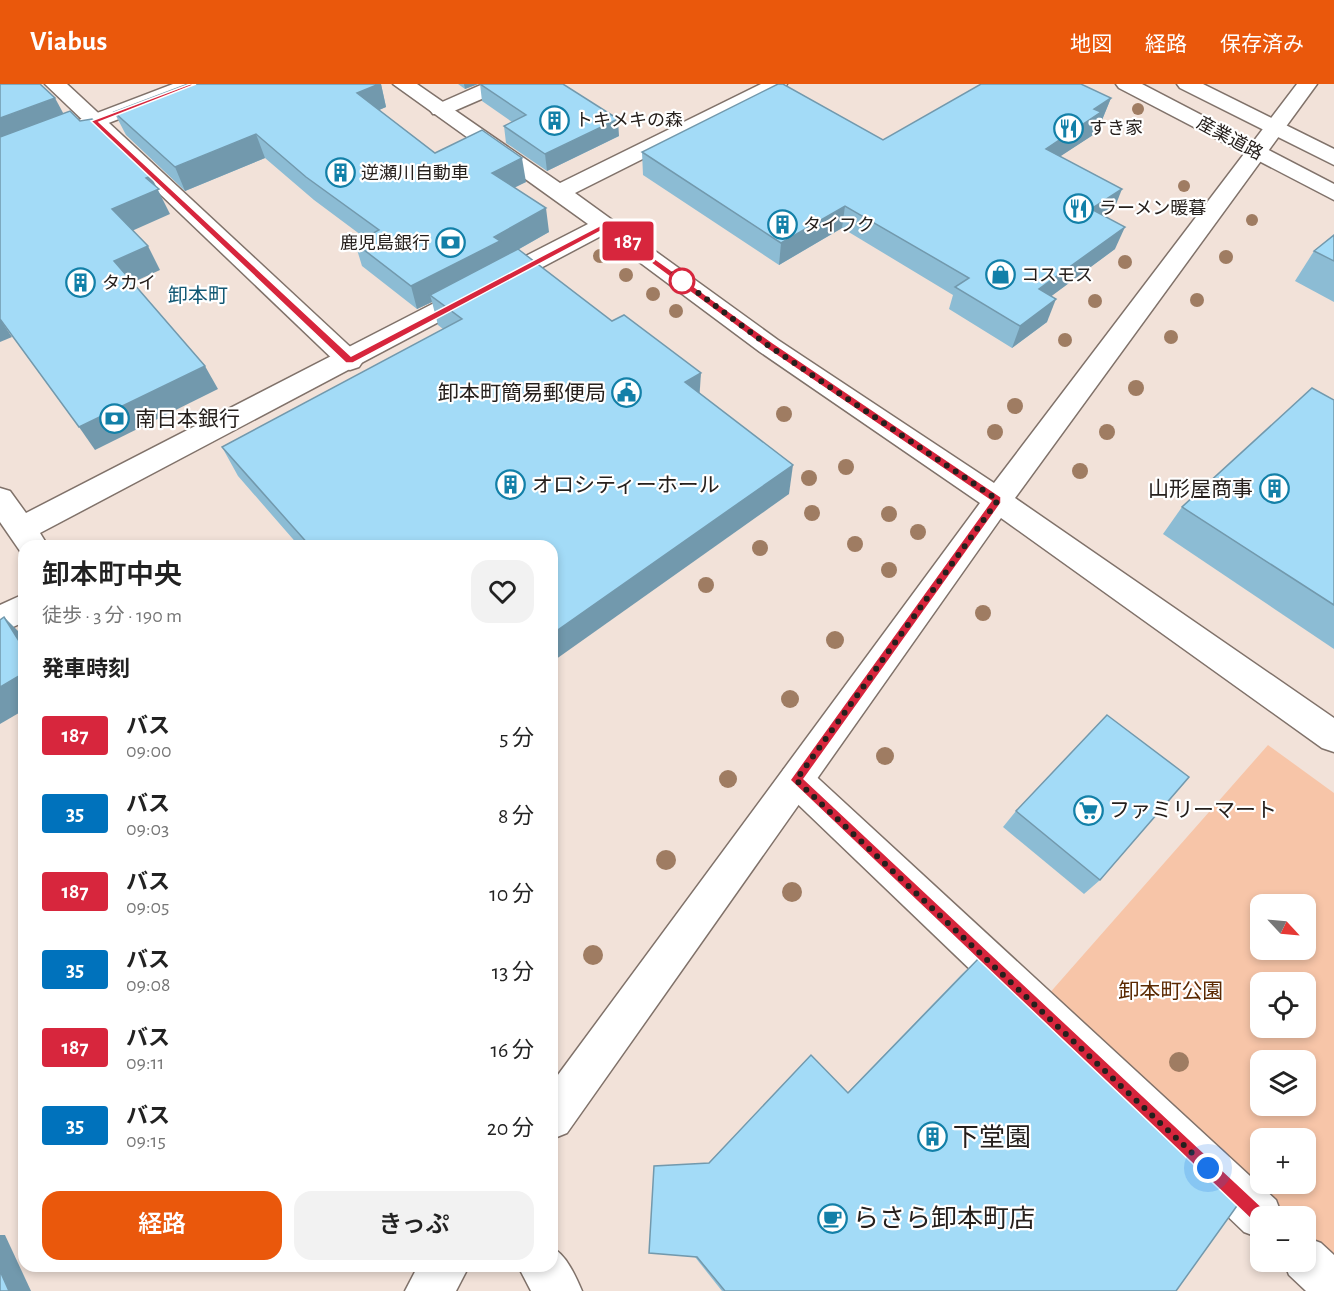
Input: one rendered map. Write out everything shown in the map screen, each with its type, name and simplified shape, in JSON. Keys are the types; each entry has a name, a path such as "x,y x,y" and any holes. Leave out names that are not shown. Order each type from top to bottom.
{"street":[{"path":"55,84 350,360"},
{"path":"0,158 192,84"},
{"path":"403,84 559,192 769,346 998,500 1334,737"},
{"path":"440,110 500,84"},
{"path":"559,192 777,84"},
{"name":"産業道路","path":"1126,84 1266,140 1334,158"},
{"name":"産業道路","path":"1186,84 1266,140 1334,193"},
{"path":"558,1110 998,500 1307,84"},
{"path":"0,499 27,538 350,360 605,225"},
{"path":"0,620 18,610"},
{"path":"796,780 1250,1207"},
{"path":"1316,1269 1334,1286"},
{"path":"428,1291 442,1272"},
{"path":"545,1272 559,1291"}],"green space":[{"name":"卸本町公園","path":"1268,745 1334,793 1334,1263 1316,1246 1316,1206 1273,1206 1260,1194 1316,1194 1316,1128 1250,1128 1250,1184 1047,996"}],"building":[{"path":"0,84 40,84 55,98 0,118"},
{"path":"188,84 379,84 357,93 435,153 482,130 522,158 492,173 546,208 494,237 500,241 411,286 355,243 379,230 306,177 256,134 175,167 114,112"},
{"name":"トキメキの森","path":"480,84 563,84 618,119 545,154 504,126 526,115"},
{"path":"778,84 783,84 883,140 981,84 1081,84 1111,98 1094,109 1101,112 1046,149 1122,189 1091,209 1125,227 1039,289 1056,299 1020,326 955,287 969,278 845,206 781,243 642,152"},
{"path":"70,111 80,121 92,119 151,176 146,178 159,189 112,209 148,246 114,261 205,366 79,427 0,319 0,137"},
{"path":"1334,235 1334,261 1314,251"},
{"name":"オロシティーホール","path":"518,249 612,321 624,315 701,373 685,382 793,465 558,630 558,540 305,540 222,447 462,319 430,295"},
{"name":"山形屋商事","path":"1312,388 1334,400 1334,605 1182,507"},
{"path":"4,617 18,639 18,676 0,687 0,620"},
{"name":"ファミリーマート","path":"1107,715 1189,777 1100,880 1016,811"},
{"name":"下堂園","path":"980,957 1239,1203 1176,1291 725,1291 697,1257 649,1253 654,1166 709,1163 811,1055 848,1093"},
{"path":"0,1271 9,1291 0,1291"}],"bus line":[{"name":"187","path":"192,84 94,121 350,360 605,225 769,346 998,500 796,780 1250,1207"}],"place":[{"name":"トキメキの森","path":"554,120"},
{"name":"すき家","path":"1068,128"},
{"name":"逆瀬川自動車","path":"340,173"},
{"name":"ラーメン暖暮","path":"1078,208"},
{"name":"タイフク","path":"782,225"},
{"name":"鹿児島銀行","path":"451,243"},
{"name":"コスモス","path":"1000,275"},
{"name":"タカイ","path":"81,283"},
{"name":"卸本町簡易郵便局","path":"627,393"},
{"name":"南日本銀行","path":"114,419"},
{"name":"オロシティーホール","path":"511,485"},
{"name":"山形屋商事","path":"1274,489"},
{"name":"ファミリーマート","path":"1088,810"},
{"name":"下堂園","path":"932,1137"},
{"name":"らさら卸本町店","path":"832,1218"}],"district":[{"name":"卸本町","path":"198,295"}],"route":[{"path":"682,281 673,274 769,346 998,500 796,780 1208,1168"}]}
